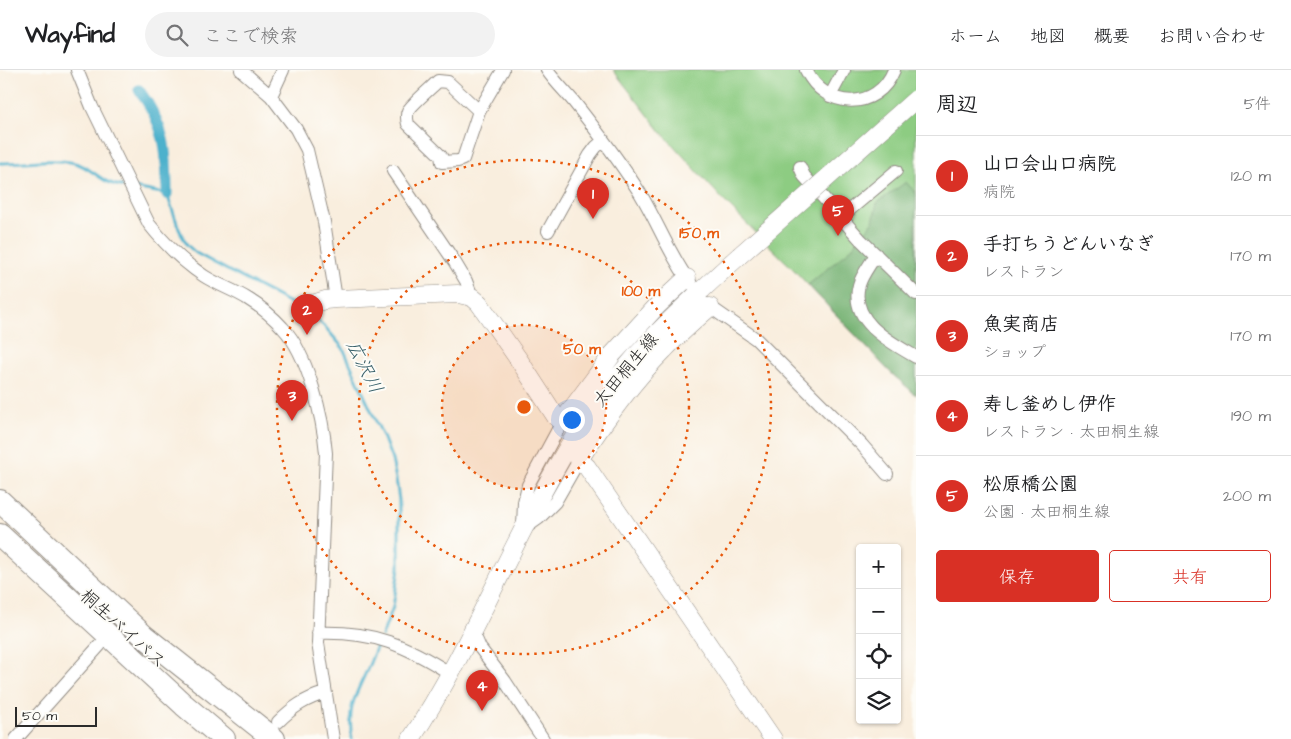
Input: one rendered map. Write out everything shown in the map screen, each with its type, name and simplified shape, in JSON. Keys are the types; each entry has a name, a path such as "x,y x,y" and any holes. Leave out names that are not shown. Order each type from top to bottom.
{"highway":[{"path":"0,501 144,636 276,730"},
{"name":"桐生バイパス","path":"0,515 189,700 224,739"},
{"name":"桐生バイパス","path":"0,535 189,700 250,739"},
{"path":"0,550 100,645 210,739"}],"street":[{"path":"77,70 149,224 160,238 194,268 258,306 284,328 297,349 309,378 324,434 326,453 318,633 319,655 333,739"},
{"path":"241,70 271,96 296,129 309,155 324,222 336,299"},
{"path":"271,96 283,70"},
{"path":"479,111 448,82 443,81 438,82 408,111 407,118 408,124 441,156 442,162 458,162 463,159 466,152 479,111 503,70"},
{"path":"547,70 573,101 641,194 677,263 689,281 651,313 612,355 562,422 525,492 522,516 523,529 540,518 555,502 598,429 638,378 708,305 756,339 862,445 887,474"},
{"path":"806,70 811,80 819,89 830,96 850,101 870,97 882,89 894,70"},
{"path":"830,96 844,70"},
{"name":"太田桐生線","path":"411,739 451,674 523,529 560,461 584,421 609,388 653,335 683,306 916,99"},
{"path":"548,231 590,154 603,141"},
{"path":"800,167 804,176 841,218 916,294"},
{"path":"393,171 454,261 466,281 472,297"},
{"path":"841,218 896,171"},
{"path":"876,254 860,284 857,300 863,316 877,332 916,357"},
{"path":"312,304 336,299 458,294 472,297 479,302 556,417 562,422"},
{"path":"579,460 587,467 772,739"},
{"path":"473,632 480,648 505,681 543,739"},
{"path":"318,633 352,633 381,639 408,649 451,674"},
{"path":"16,739 100,645"},
{"path":"276,730 291,709 310,697 325,693"}],"green space":[{"path":"613,70 916,70 916,395 890,372 794,270 726,203 662,133"},
{"path":"906,182 916,193 916,395 890,372 808,285 852,248 873,222 877,203"}],"waterway":[{"path":"139,90 155,116 163,139 167,194"},
{"name":"広沢川","path":"0,163 48,161 75,163 82,165 111,184 128,187"},
{"name":"広沢川","path":"134,188 167,194 179,229 187,245 196,253 311,314 343,348 392,460 399,500 399,568 393,607 382,636"},
{"name":"広沢川","path":"352,739 351,710 378,643"}],"place":[{"name":"山口会山口病院","path":"593,219"},
{"name":"松原橋公園","path":"838,236"},
{"name":"手打ちうどんいなぎ","path":"307,335"},
{"name":"魚実商店","path":"292,421"},
{"name":"寿し釜めし伊作","path":"482,711"}]}
